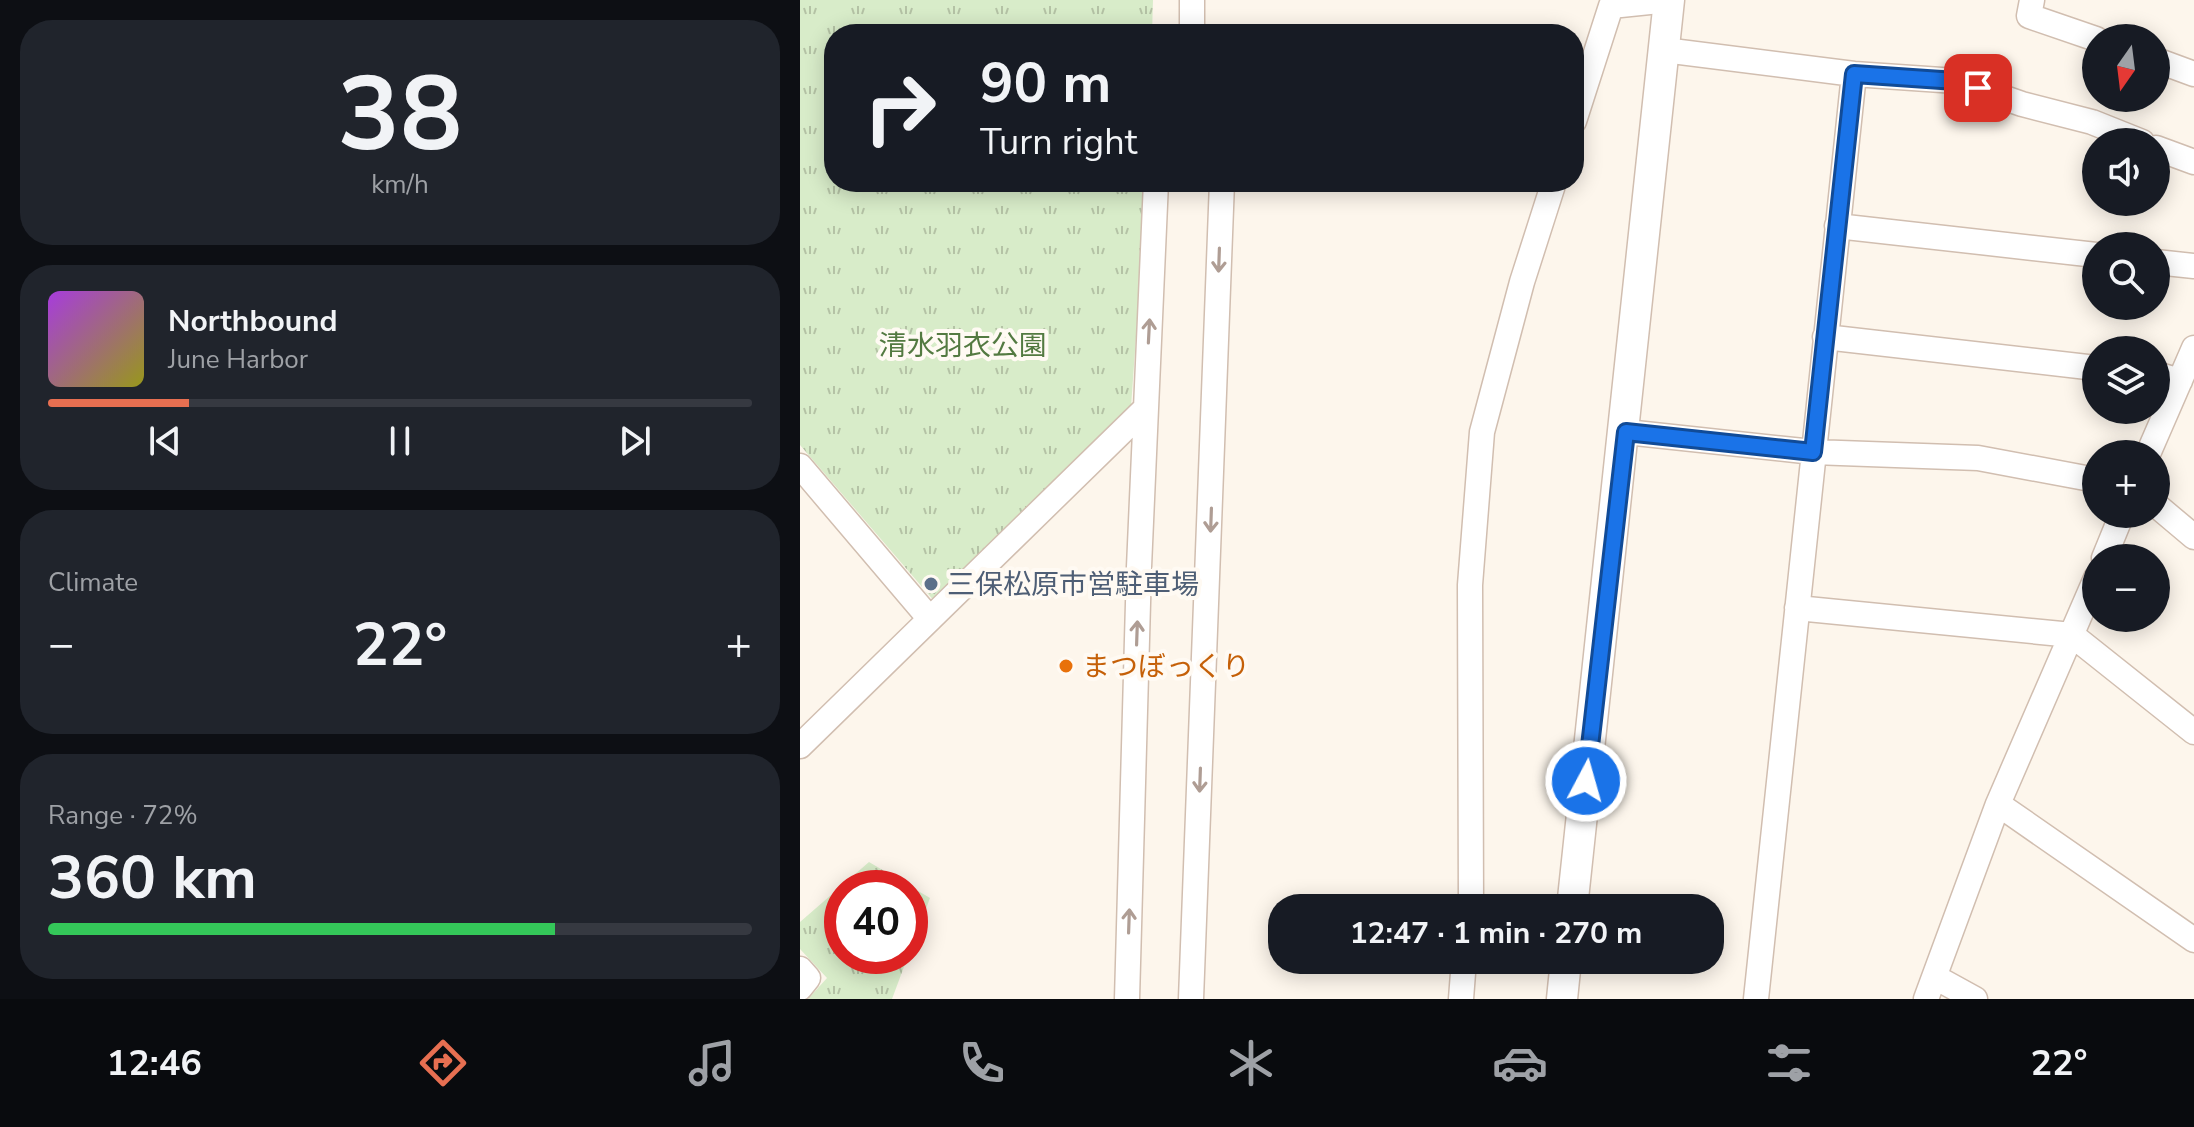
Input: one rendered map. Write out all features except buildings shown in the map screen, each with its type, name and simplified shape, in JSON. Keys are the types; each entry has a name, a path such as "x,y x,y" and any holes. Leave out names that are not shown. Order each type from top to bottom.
{"street":[{"path":"1192,0 1192,24"},
{"path":"1574,894 1626,432 1669,0 1611,6 1584,90"},
{"path":"2032,0 2029,16 2082,34"},
{"path":"1664,50 1854,74 1956,81 2107,128"},
{"path":"2170,65 2194,74"},
{"path":"1756,999 1854,74"},
{"path":"2170,153 2194,162"},
{"path":"1127,999 1145,409 1156,192"},
{"path":"1191,999 1222,192"},
{"path":"1471,894 1470,585 1482,432 1551,192"},
{"path":"1837,226 2082,253"},
{"path":"2170,263 2194,266"},
{"path":"1825,337 2082,366"},
{"path":"2154,440 2194,348"},
{"path":"2170,378 2180,381"},
{"path":"804,733 930,619 1145,409"},
{"path":"1626,432 1813,452 1978,458 2082,477"},
{"path":"800,466 930,619"},
{"path":"2170,517 2194,537"},
{"path":"1797,608 2072,635 2194,732"},
{"path":"1975,999 1931,988 1998,804 2082,611"},
{"path":"1998,804 2194,940"},
{"path":"800,969 808,978 800,988"},
{"path":"1461,999 1463,974"},
{"path":"1562,999 1565,974"}],"green space":[{"name":"清水羽衣公園","path":"800,0 1153,0 1152,24 824,24 824,192 1146,192 1131,407 935,602 800,445"},
{"path":"869,862 883,870 860,870"},
{"path":"824,901 824,974 901,974 892,999 808,999 827,978 800,949 800,922"}],"place":[{"name":"三保松原市営駐車場","path":"931,584"},
{"name":"まつぼっくり","path":"1066,666"}],"route":[{"path":"1586,781 1626,432 1813,452 1854,74 1956,81 1978,88"}]}
